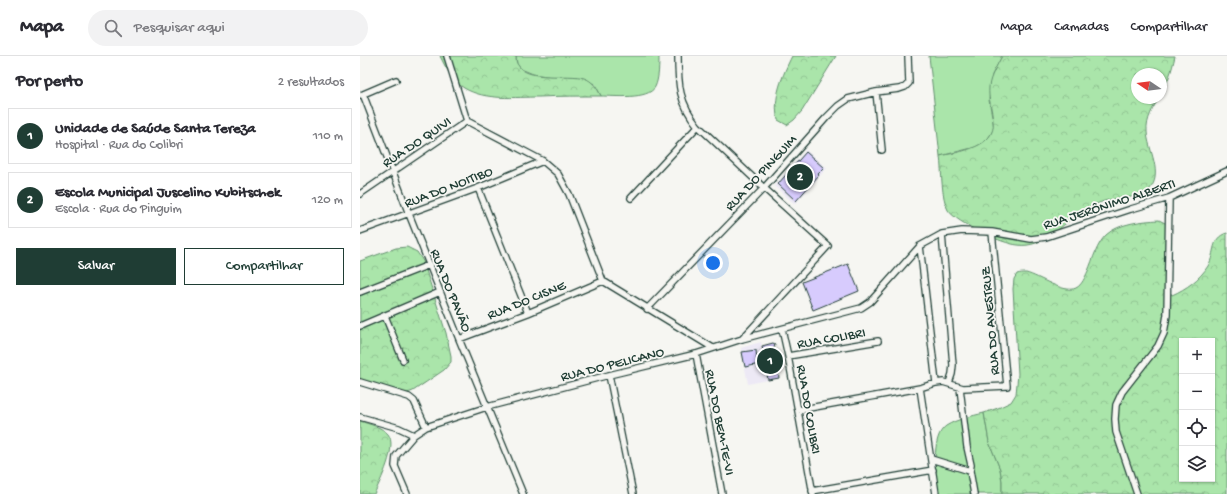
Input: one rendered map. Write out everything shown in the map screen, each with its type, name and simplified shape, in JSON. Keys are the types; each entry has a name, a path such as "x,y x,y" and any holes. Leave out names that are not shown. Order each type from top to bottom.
{"street":[{"path":"447,56 467,121 543,161 558,174 568,194 603,281 713,348"},
{"path":"678,56 678,79 683,101 690,115 698,126 828,246 742,339"},
{"name":"RUA DO PINGUIM","path":"647,309 764,188 838,106 848,99 905,87 909,83 908,56"},
{"path":"362,95 396,80"},
{"path":"876,92 882,150"},
{"name":"RUA DO PAVÃO","path":"362,95 429,265 523,494"},
{"name":"RUA DO QUIVI","path":"360,194 467,121"},
{"path":"631,198 698,126"},
{"name":"RUA DO NOITIBO","path":"360,231 478,188 543,161"},
{"name":"RUA JERÔNIMO ALBERTI","path":"742,339 861,308 874,298 920,246 942,234 962,231 992,232 1031,239 1046,238 1131,209 1169,198 1227,171"},
{"path":"478,188 528,313"},
{"path":"1137,494 1116,432 1116,405 1122,392 1158,346 1164,333 1168,315 1169,198"},
{"name":"RUA DO AVESTRUZ","path":"798,410 920,388 943,382 960,388 1007,386 992,232"},
{"path":"942,234 954,365 949,383"},
{"path":"920,246 936,383"},
{"path":"360,292 429,265"},
{"name":"RUA DO CISNE","path":"459,339 528,313 603,281"},
{"path":"360,326 440,292"},
{"path":"385,316 403,360"},
{"name":"RUA DO COLIBRI","path":"782,329 813,492"},
{"name":"RUA DO PELICANO","path":"407,494 395,466 396,456 414,435 426,427 487,407 696,354 742,339"},
{"name":"RUA COLIBRI","path":"788,356 878,341"},
{"name":"RUA DO BEM-TE-VI","path":"696,354 722,494"},
{"path":"609,375 633,494"},
{"path":"360,382 408,397 414,401 426,427"},
{"path":"920,388 936,494"},
{"path":"960,388 967,447 972,465 970,471 974,494"},
{"path":"360,417 399,428 414,435"},
{"path":"931,459 970,471"},
{"path":"813,492 933,470"}],"shaded area":[{"path":"806,150 827,168 795,204 774,186"},
{"path":"761,342 768,380 748,384 741,348"}],"green space":[{"path":"440,56 516,56 517,63 523,70 530,74 584,78 592,83 601,96 511,98 482,95 464,88 456,82"},
{"path":"516,56 659,56 659,68 655,87 645,94 622,97 601,96 595,84 576,77 553,77 533,74 521,69 517,64"},
{"path":"792,56 836,56 802,111 787,125 778,120 776,104 779,87"},
{"path":"929,56 1002,56 992,75 989,100 994,129 987,140 976,147 940,156"},
{"path":"1002,56 1175,56 1167,83 1167,68 1131,68 1131,104 1155,104 1150,114 1147,127 1148,139 1155,169 1153,184 1149,190 1137,196 1109,200 1096,204 1079,213 1051,235 1034,244 1011,244 991,237 960,221 948,210 946,205 942,184 940,156 975,147 989,137 993,130 993,121 989,87 994,71"},
{"path":"1159,220 1169,225 1168,289 1172,295 1187,287 1201,275 1208,266 1218,238 1227,233 1227,494 1002,494 1000,469 989,442 984,413 1011,402 1016,394 1018,374 1013,289 1014,279 1017,274 1026,273 1058,287 1065,289 1076,288 1083,281 1098,247 1106,235 1124,225"},
{"path":"407,247 417,252 423,261 446,333 451,362 444,370 413,391 400,394 380,391 360,385 360,261 396,248"},
{"path":"984,413 989,442 1000,469 1002,494 938,494 935,458 941,431 955,421"},
{"path":"360,421 382,429 388,434 391,440 390,455 374,494 360,494"}],"building":[{"path":"806,152 824,168 796,201 778,184"},
{"path":"848,264 859,291 813,310 802,282"},
{"path":"773,343 775,344 774,348 779,378 768,380 762,346"},
{"path":"756,350 757,360 764,358 765,363 745,367 742,352"}],"place":[{"name":"Escola Municipal Juscelino Kubitschek","path":"800,177"},
{"name":"Unidade de Saúde Santa Tereza","path":"770,361"}]}
